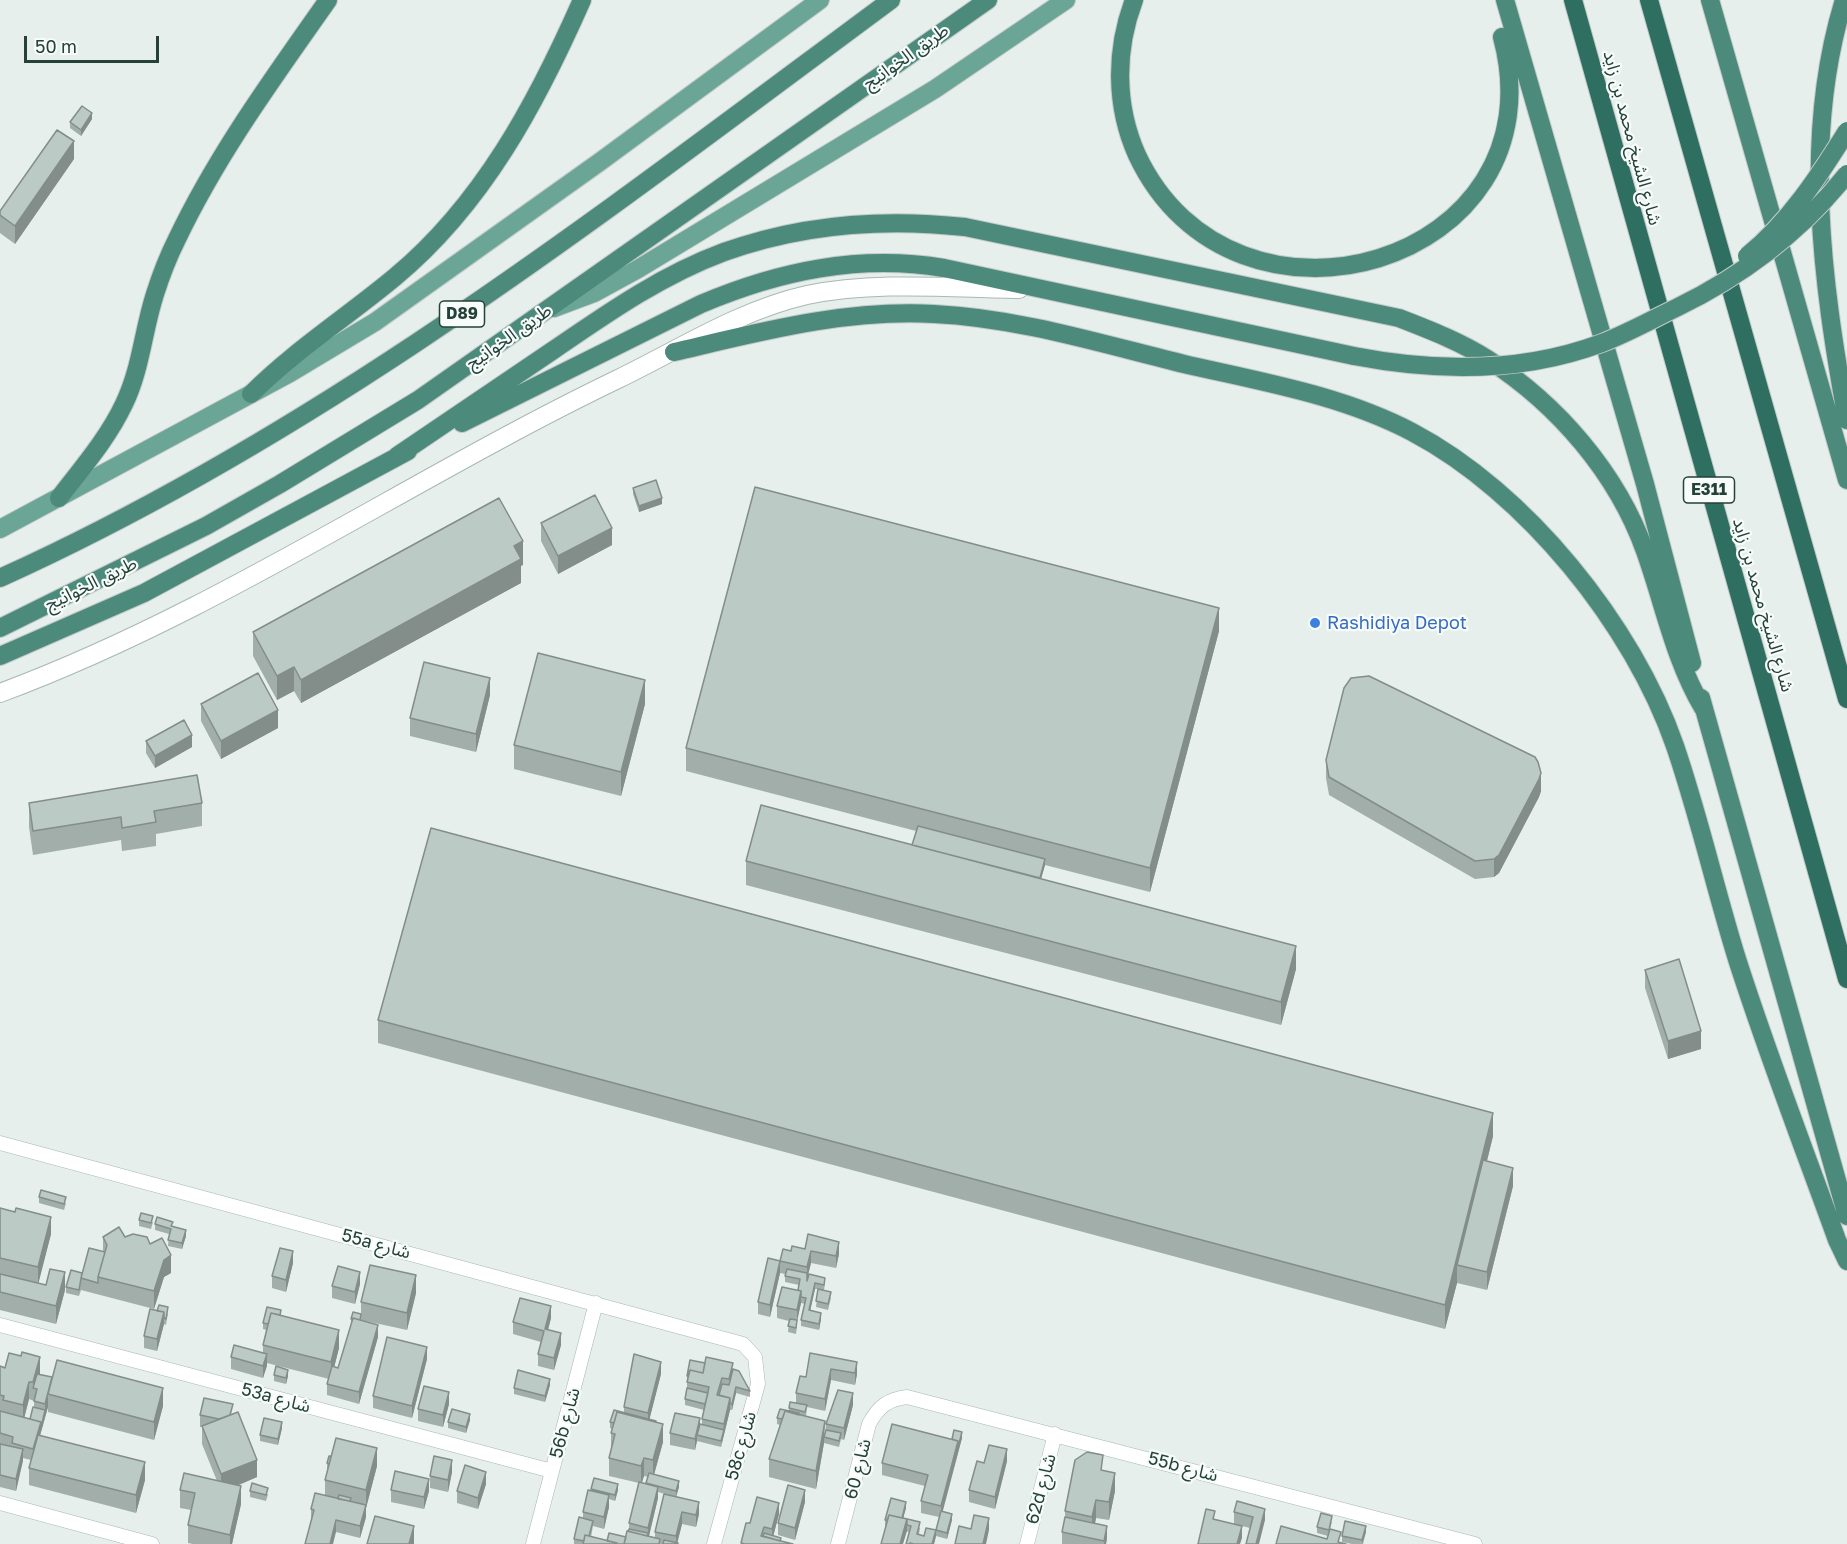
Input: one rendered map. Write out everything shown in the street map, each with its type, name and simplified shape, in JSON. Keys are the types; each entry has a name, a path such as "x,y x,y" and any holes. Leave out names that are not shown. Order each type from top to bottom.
{"highway":[{"path":"59,498 103,439 124,404 140,359 154,295 191,211 243,121 328,0"},
{"path":"251,394 278,367 396,277 453,220 506,148 532,105 582,0"},
{"name":"D89","path":"0,578 172,492 286,427 387,365 523,271 891,0"},
{"name":"طريق الخوانيج","path":"0,628 131,565 280,484 418,400 988,0"},
{"path":"1134,0 1122,43 1120,85 1130,137 1153,183 1180,215 1212,240 1268,263 1310,269 1354,266 1375,261 1415,244 1450,220 1479,189 1490,171 1505,136 1511,99 1508,58 1492,0"},
{"path":"1505,0 1645,484 1703,708 1847,1216"},
{"name":"شارع الشيخ محمد بن زايد","path":"1573,0 1847,979"},
{"path":"1649,0 1847,699"},
{"path":"1710,0 1847,480"},
{"path":"1844,0 1830,54 1821,107 1818,160 1827,286 1847,420"},
{"path":"1676,309 1759,246 1808,190 1847,131"},
{"path":"0,656 144,593 397,456 700,304 767,278 838,265 909,262 1354,356 1436,368 1519,364 1600,344 1720,286 1768,254 1817,209 1847,174"},
{"path":"397,456 633,296 703,261 755,242 824,227 895,222 965,227 1379,313 1445,336 1489,360 1529,390 1566,423 1597,462 1624,504 1645,549 1679,659 1703,708"},
{"path":"674,352 779,327 853,316 932,314 1010,322 1348,404 1413,433 1444,451 1488,483 1526,518 1582,581 1628,650 1662,715 1685,777 1722,908 1758,1020 1837,1240 1847,1261"}],"main road":[{"path":"0,530 329,351 420,291 820,0"},
{"path":"547,310 594,293 631,273 926,94 1066,0"}],"street":[{"path":"0,693 49,675 146,631 266,570 488,445 753,312 805,296 832,291 888,287 1042,289"},
{"name":"55a شارع","path":"0,1143 726,1338 750,1350"},
{"name":"56b شارع","path":"533,1544 596,1303"},
{"name":"53a شارع","path":"0,1325 552,1471"},
{"name":"58c شارع","path":"714,1544 758,1384 758,1366 750,1350"},
{"name":"55b شارع","path":"890,1401 916,1398 1476,1544"},
{"name":"شارع 60","path":"838,1544 869,1424 874,1414 890,1401"},
{"name":"62d شارع","path":"1026,1544 1055,1434"},
{"path":"0,1503 144,1543"}],"building":[{"path":"82,106 92,113 81,130 70,122"},
{"path":"57,130 74,141 15,226 0,215 0,211"},
{"path":"656,480 662,498 639,506 633,488"},
{"path":"755,487 1219,608 1150,868 686,748"},
{"path":"595,495 612,528 558,556 541,523"},
{"path":"499,498 523,541 514,546 521,559 301,680 294,667 277,676 253,632"},
{"path":"538,653 645,680 621,772 514,745"},
{"path":"424,662 490,678 476,734 410,718"},
{"path":"258,673 278,710 221,741 201,704"},
{"path":"1369,676 1535,757 1541,773 1539,779 1499,855 1494,859 1475,861 1329,777 1326,760 1344,688 1351,678"},
{"path":"184,720 192,735 155,756 146,741"},
{"path":"197,775 202,803 154,811 156,822 122,828 121,817 33,831 29,803"},
{"path":"761,805 1296,946 1281,1002 746,861"},
{"path":"918,826 1045,859 1040,878 912,845"},
{"path":"431,828 1493,1113 1445,1305 378,1020"},
{"path":"1679,959 1701,1031 1668,1041 1645,970"},
{"path":"1483,1160 1513,1168 1487,1272 1457,1265"},
{"path":"41,1190 66,1197 64,1204 39,1197"},
{"path":"0,1208 15,1212 16,1208 51,1217 38,1267 0,1258"},
{"path":"141,1213 153,1216 151,1223 139,1220"},
{"path":"157,1217 173,1222 171,1226 186,1230 182,1243 168,1240 171,1229 155,1224"},
{"path":"119,1227 125,1237 133,1234 147,1237 150,1244 162,1238 171,1255 164,1260 154,1291 98,1277 107,1245 103,1237"},
{"path":"808,1234 839,1242 836,1256 811,1251 807,1267 780,1261 783,1249 791,1251 792,1246 805,1249"},
{"path":"89,1248 105,1252 98,1283 81,1278"},
{"path":"280,1248 293,1251 286,1280 272,1276"},
{"path":"768,1258 780,1261 770,1305 758,1302"},
{"path":"370,1265 416,1275 407,1313 361,1302"},
{"path":"338,1266 360,1272 355,1292 332,1286"},
{"path":"50,1269 65,1272 56,1306 0,1292 0,1274 46,1285"},
{"path":"787,1269 807,1273 807,1281 809,1274 825,1278 824,1285 815,1283 809,1310 821,1313 819,1324 801,1320 806,1298 801,1297 801,1291 798,1290 800,1279 785,1276"},
{"path":"71,1270 82,1273 79,1290 66,1287"},
{"path":"782,1287 801,1291 797,1310 777,1306"},
{"path":"818,1289 831,1292 828,1304 816,1301"},
{"path":"520,1298 551,1306 545,1329 561,1333 554,1358 538,1354 544,1331 513,1322"},
{"path":"159,1305 168,1307 166,1319 164,1312 157,1311"},
{"path":"267,1307 281,1310 280,1315 271,1313 268,1324 263,1323"},
{"path":"150,1309 164,1312 157,1339 144,1336"},
{"path":"353,1312 361,1314 360,1320 351,1319"},
{"path":"271,1313 339,1330 331,1362 263,1345"},
{"path":"353,1318 378,1325 359,1392 327,1384 332,1366 338,1368"},
{"path":"790,1319 797,1320 796,1328 788,1326"},
{"path":"387,1337 427,1347 412,1406 373,1396"},
{"path":"234,1345 267,1354 263,1366 231,1357"},
{"path":"22,1352 40,1357 33,1382 29,1382 23,1405 3,1400 4,1396 0,1395 0,1366 5,1368 9,1353 21,1356"},
{"path":"810,1353 857,1362 855,1373 831,1369 825,1399 796,1393 800,1376 806,1377"},
{"path":"634,1354 661,1362 648,1413 624,1407"},
{"path":"706,1357 733,1363 729,1379 722,1378 717,1395 730,1398 724,1424 702,1419 709,1387 687,1382 690,1370 703,1373"},
{"path":"57,1360 163,1388 154,1422 48,1394"},
{"path":"690,1360 705,1363 703,1373 690,1370 687,1376"},
{"path":"276,1366 288,1370 286,1378 274,1375"},
{"path":"733,1369 739,1371 750,1391 736,1387 732,1404 730,1404 730,1398 719,1395 722,1384 729,1385"},
{"path":"518,1370 550,1379 545,1396 514,1388"},
{"path":"37,1374 52,1377 45,1404 34,1401 37,1389 33,1388"},
{"path":"424,1386 449,1392 443,1415 418,1409"},
{"path":"687,1388 708,1393 705,1404 685,1399"},
{"path":"838,1390 853,1393 844,1428 826,1424"},
{"path":"204,1398 233,1404 230,1415 219,1419 200,1415"},
{"path":"790,1402 807,1405 805,1412 789,1408"},
{"path":"33,1407 45,1410 41,1428 41,1422 30,1419"},
{"path":"452,1409 470,1414 466,1427 448,1422"},
{"path":"780,1409 799,1413 799,1415 785,1411 782,1419 777,1418"},
{"path":"614,1410 656,1422 617,1412 614,1423 610,1422"},
{"path":"0,1411 41,1422 33,1449 12,1443 13,1437 0,1433"},
{"path":"785,1411 825,1421 816,1471 769,1459"},
{"path":"238,1412 257,1460 221,1474 202,1426"},
{"path":"617,1412 663,1424 653,1460 644,1458 641,1466 609,1458 615,1434 611,1433"},
{"path":"675,1413 700,1418 695,1439 670,1433"},
{"path":"264,1418 282,1422 278,1439 260,1435"},
{"path":"700,1424 724,1430 721,1441 697,1435"},
{"path":"892,1424 958,1441 941,1506 921,1501 928,1475 882,1463"},
{"path":"826,1430 841,1433 839,1441 824,1437"},
{"path":"954,1430 962,1432 958,1447 958,1441 952,1439"},
{"path":"38,1435 145,1462 136,1495 29,1468"},
{"path":"336,1438 377,1448 366,1490 325,1480"},
{"path":"0,1444 23,1449 16,1479 0,1475"},
{"path":"989,1445 1007,1449 995,1497 969,1490 977,1461 984,1463"},
{"path":"1087,1452 1103,1455 1101,1470 1115,1473 1109,1502 1096,1500 1092,1517 1065,1511 1075,1460"},
{"path":"434,1456 452,1460 448,1480 430,1476"},
{"path":"465,1465 486,1472 478,1498 457,1491"},
{"path":"395,1471 429,1479 424,1497 391,1490"},
{"path":"184,1473 241,1486 230,1535 188,1525 195,1493 180,1490"},
{"path":"649,1473 679,1481 676,1491 646,1483"},
{"path":"594,1478 618,1484 615,1495 591,1489"},
{"path":"639,1482 658,1487 648,1528 629,1523"},
{"path":"252,1483 268,1488 266,1495 250,1491"},
{"path":"788,1485 805,1490 795,1528 778,1523"},
{"path":"588,1490 609,1495 604,1517 583,1512"},
{"path":"315,1493 366,1505 360,1526 336,1520 330,1544 305,1544 314,1510 311,1509"},
{"path":"664,1494 699,1502 696,1515 682,1512 676,1536 655,1532"},
{"path":"339,1495 351,1498 350,1501 338,1499"},
{"path":"757,1497 779,1503 772,1529 764,1527 761,1536 793,1544 741,1543 746,1523 750,1523"},
{"path":"891,1498 906,1502 902,1518 889,1515 885,1520"},
{"path":"1237,1501 1265,1509 1256,1544 1246,1544 1253,1517 1234,1512"},
{"path":"1206,1509 1215,1511 1213,1519 1242,1526 1237,1544 1198,1544"},
{"path":"941,1511 952,1514 947,1533 936,1530"},
{"path":"1321,1513 1332,1516 1329,1530 1317,1527"},
{"path":"889,1515 907,1519 900,1544 881,1544"},
{"path":"974,1515 989,1518 983,1544 955,1544 959,1526 971,1529"},
{"path":"375,1516 414,1526 409,1544 367,1544"},
{"path":"579,1517 593,1521 589,1536 585,1535 584,1541 574,1539"},
{"path":"1065,1517 1107,1526 1104,1541 1062,1532"},
{"path":"903,1518 920,1522 917,1534 924,1536 926,1528 936,1530 932,1544 906,1544 911,1526 907,1525 907,1519"},
{"path":"1345,1521 1366,1526 1362,1540 1342,1536"},
{"path":"1281,1526 1327,1539 1330,1529 1341,1532 1338,1542 1346,1544 1276,1544"},
{"path":"629,1529 648,1533 647,1536 628,1531"},
{"path":"627,1531 660,1539 659,1544 624,1544"},
{"path":"609,1533 626,1537 624,1544 607,1541"},
{"path":"764,1533 781,1538 780,1541 763,1536"},
{"path":"585,1535 617,1543 617,1544 583,1544"},
{"path":"664,1540 678,1543 678,1544 663,1544"}],"place":[{"name":"Rashidiya Depot","path":"1315,623"}]}
